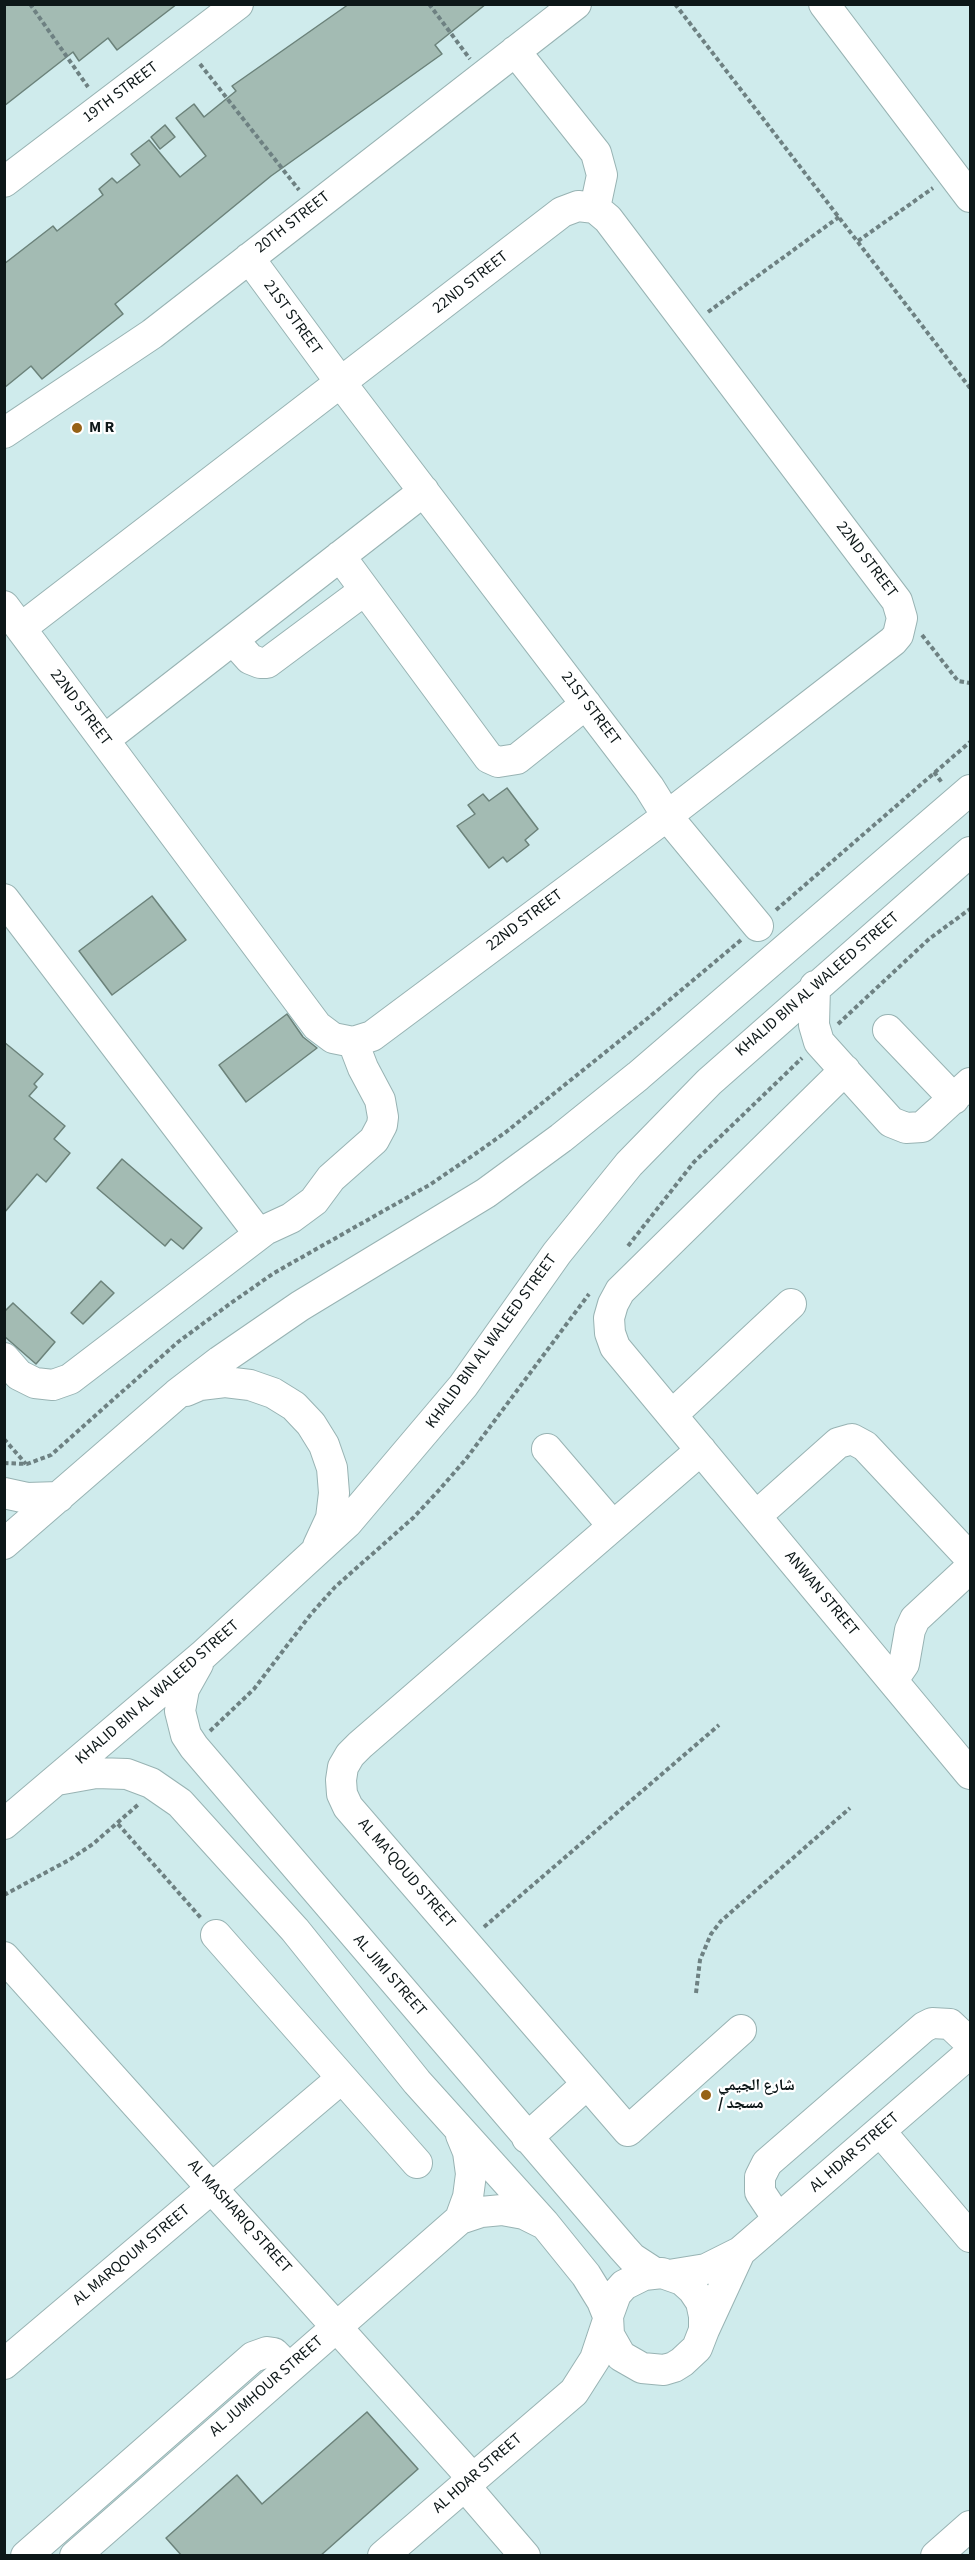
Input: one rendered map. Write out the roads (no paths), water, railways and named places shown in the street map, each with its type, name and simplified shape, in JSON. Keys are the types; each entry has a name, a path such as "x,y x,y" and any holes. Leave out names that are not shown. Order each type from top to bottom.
{"street":[{"name":"19TH STREET","path":"4,182 238,4"},
{"name":"20TH STREET","path":"4,433 152,334 576,4"},
{"path":"824,4 970,197"},
{"path":"515,51 596,153 602,175 595,208"},
{"name":"22ND STREET","path":"578,206 595,208 608,219 901,609 902,626 893,641 667,816 372,1036 353,1042 333,1038 318,1026 13,617 341,383 562,212 578,206"},
{"name":"21ST STREET","path":"249,258 341,383 649,787 667,816 758,926"},
{"path":"104,740 424,492"},
{"path":"340,556 489,758 498,762 517,759 586,705"},
{"path":"233,640 250,659 267,663 365,590"},
{"path":"4,1544 177,1394 291,1312 440,1222 512,1175 603,1105 970,790"},
{"name":"KHALID BIN AL WALEED STREET","path":"4,1824 202,1656 308,1561 378,1488 463,1386 557,1253 629,1164 709,1082 760,1035 970,852"},
{"path":"4,899 262,1232"},
{"path":"746,983 757,949 758,926 789,931 810,928"},
{"path":"815,986 814,1025 819,1042 891,1122 906,1128 922,1126 962,1091 888,1030"},
{"path":"760,1035 802,1036 819,1042"},
{"path":"4,1358 19,1375 35,1383 53,1385 70,1379 262,1232 303,1210 314,1201 331,1178 368,1146 379,1133 382,1125 380,1100 363,1068 353,1042"},
{"name":"ANWAN STREET","path":"844,1070 620,1291 609,1318 615,1347 970,1774"},
{"path":"672,1415 791,1304"},
{"path":"177,1394 200,1385 225,1382 250,1385 273,1393 294,1406 311,1424 324,1445 330,1461 334,1493 331,1518 321,1541 308,1561"},
{"path":"756,1516 838,1443 852,1439 865,1446 970,1558"},
{"path":"547,1449 613,1526"},
{"name":"AL MA'QOUD STREET","path":"701,1450 360,1745 343,1767 342,1787 348,1807 628,2131 741,2030"},
{"path":"4,1493 27,1498 59,1497"},
{"path":"893,1680 904,1664 910,1630 915,1619 970,1568"},
{"name":"AL JIMI STREET","path":"202,1656 184,1689 180,1711 186,1735 194,1747 623,2248 632,2258 662,2274"},
{"path":"57,1779 113,1772 139,1777 156,1786 186,1810 279,1912 417,2082 544,2223 586,2275 608,2319"},
{"path":"216,1935 417,2163"},
{"name":"AL MASHARIQ STREET","path":"4,1957 337,2327 469,2482 525,2556"},
{"path":"778,2219 760,2192 760,2177 767,2163 924,2027 932,2023 950,2024 970,2043"},
{"name":"AL HDAR STREET","path":"662,2274 706,2269 740,2252 970,2053"},
{"name":"AL MARQOUM STREET","path":"4,2364 342,2078"},
{"path":"527,2138 587,2084"},
{"path":"459,2130 468,2152 471,2175 468,2198 460,2219"},
{"path":"880,2131 970,2237"},
{"name":"AL JUMHOUR STREET","path":"75,2556 460,2219 481,2212 502,2210 524,2214 544,2223"},
{"name":"AL HDAR STREET","path":"704,2330 720,2290 740,2252"},
{"path":"662,2274 682,2280 693,2290 701,2302 704,2330 697,2348 682,2362 664,2370 654,2370 631,2363 621,2356 609,2335 608,2319 616,2294 624,2285 644,2275 662,2274"},
{"name":"AL HDAR STREET","path":"383,2556 574,2392 595,2360 608,2319"},
{"path":"26,2556 253,2357 261,2353 274,2353 290,2368"},
{"name":"AL HDAR STREET","path":"574,2392 613,2378 654,2370"},
{"path":"936,2556 970,2526"}],"place":[{"name":"M R","path":"77,428"},
{"name":"شارع الجيمي / مسجد","path":"706,2095"}]}
